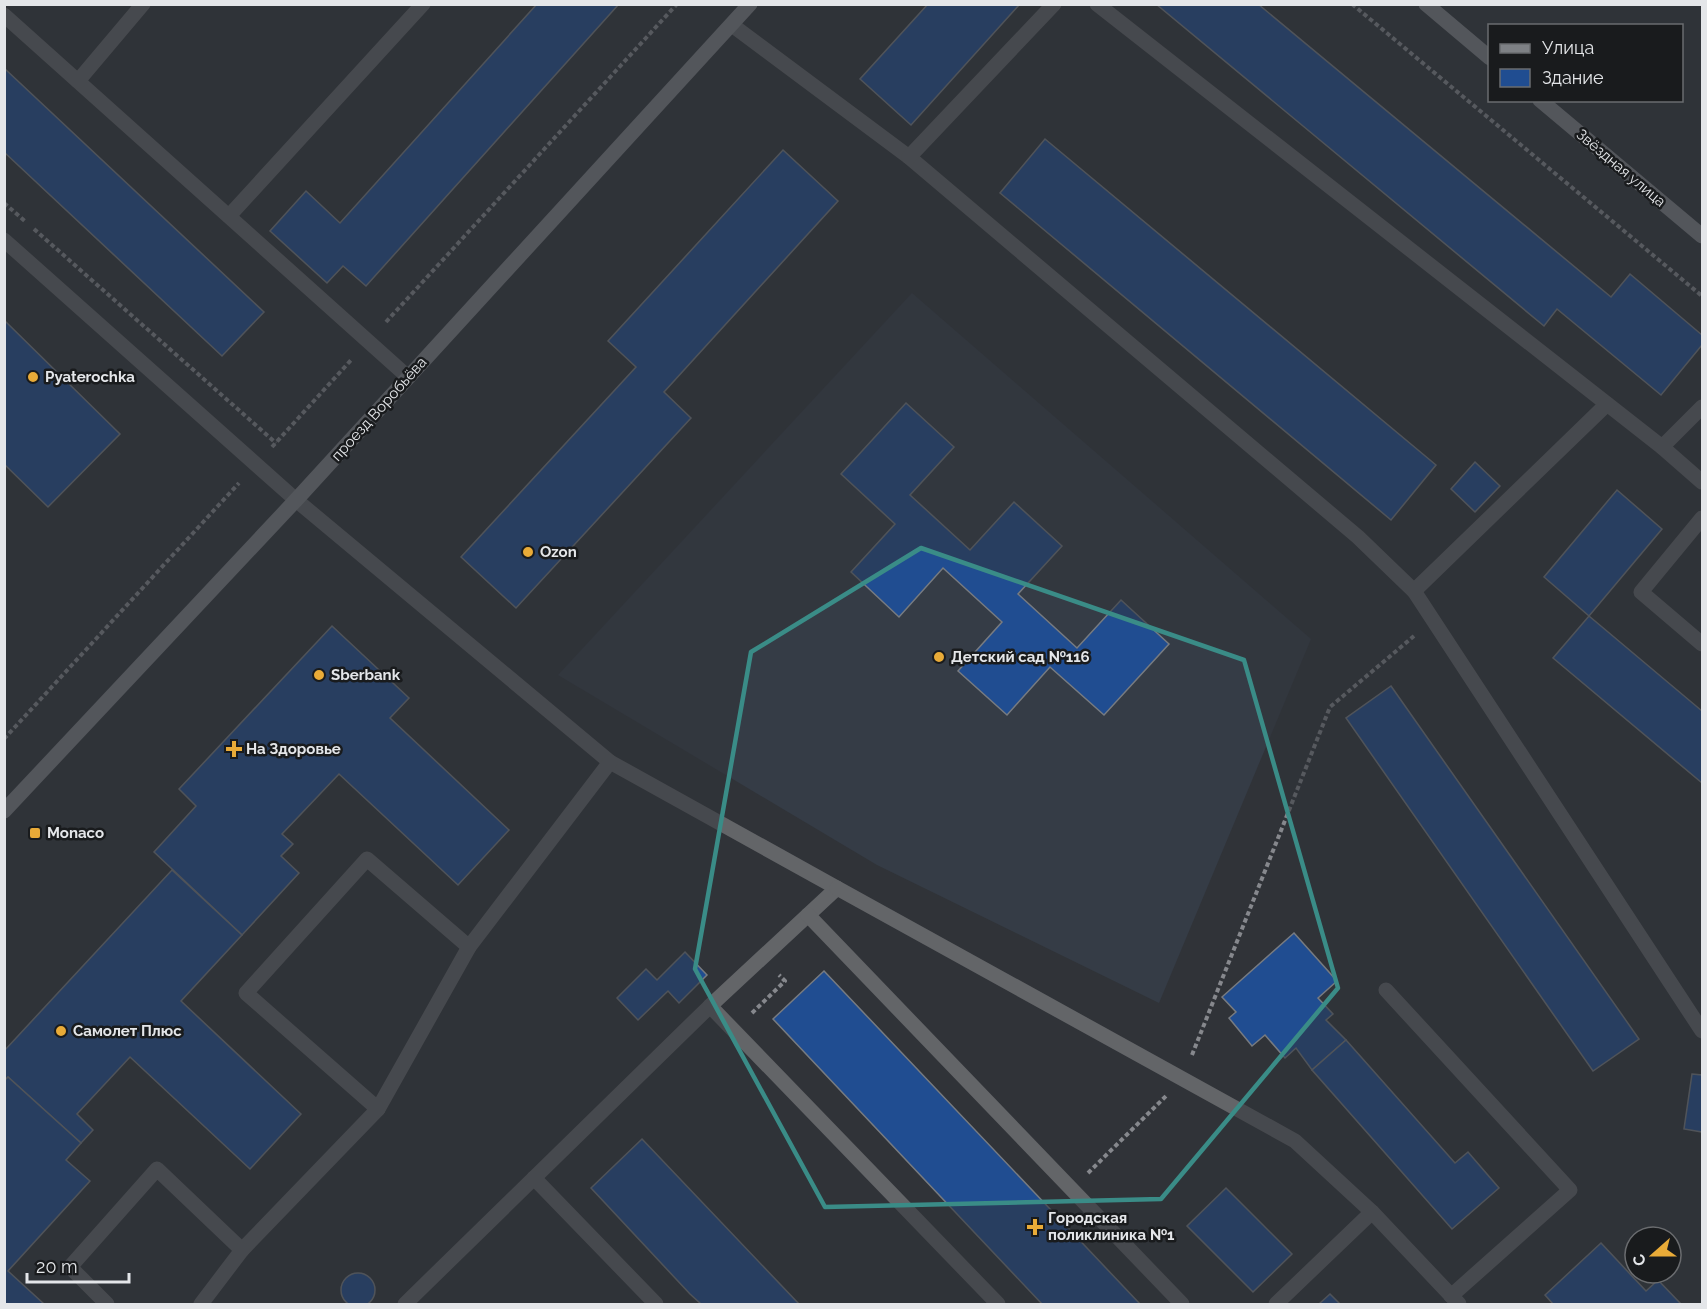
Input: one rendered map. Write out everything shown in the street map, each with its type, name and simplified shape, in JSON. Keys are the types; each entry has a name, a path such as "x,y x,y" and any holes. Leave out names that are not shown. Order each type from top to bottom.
{"main road":[{"name":"проезд Воробьёва","path":"4,811 296,500 750,4"},
{"path":"1426,4 1488,56"},
{"name":"Звёздная улица","path":"1542,102 1702,236"}],"street":[{"path":"78,81 143,4"},
{"path":"229,216 423,4"},
{"path":"909,157 1054,4"},
{"path":"1097,4 1662,447 1702,482"},
{"path":"4,15 408,377"},
{"path":"732,25 909,157 1358,537 1414,591 1702,1031"},
{"path":"4,240 296,500 610,762 1295,1141 1372,1212 1455,1300 1570,1190 1386,990"},
{"path":"1414,591 1606,404"},
{"path":"1662,447 1702,406"},
{"path":"1702,518 1641,592 1702,644"},
{"path":"201,1305 242,1250 378,1109 468,947 610,762"},
{"path":"378,1109 246,993 367,860 468,947"},
{"path":"405,1305 710,1006 837,888"},
{"path":"808,915 1182,1305"},
{"path":"710,1006 998,1305"},
{"path":"107,1305 70,1268 157,1168 242,1250"},
{"path":"534,1178 656,1305"},
{"path":"1276,1305 1372,1212"}],"path":[{"path":"4,739 677,4"},
{"path":"1352,4 1702,296"},
{"path":"4,203 276,443"},
{"path":"1071,1190 1182,1079 1330,707 1433,620"}],"highlighted area":[{"path":"921,548 1244,660 1338,988 1161,1199 825,1207 695,969 751,652"}],"shaded area":[{"name":"Детский сад №116","path":"912,293 1311,639 1159,1003 877,865 558,675"}],"building":[{"path":"537,4 619,4 366,286 343,266 327,283 270,231 306,191 340,223"},
{"path":"928,4 1020,4 911,125 860,79"},
{"path":"1156,4 1258,4 1611,297 1630,274 1702,335 1702,345 1661,395 1557,309 1544,326"},
{"path":"4,68 264,312 222,356 4,152"},
{"path":"1045,139 1436,465 1391,520 1000,193"},
{"path":"783,150 838,201 664,392 691,418 516,608 461,557 636,367 608,341"},
{"name":"Pyaterochka","path":"4,320 120,434 48,507 4,464"},
{"path":"906,403 954,447 910,495 970,550 1014,502 1062,546 1018,594 1077,648 1121,600 1169,644 1104,715 1050,667 1007,715 958,671 1002,622 943,568 899,617 851,572 895,524 841,474"},
{"path":"1475,462 1500,486 1475,512 1451,489"},
{"path":"1617,490 1662,529 1589,616 1544,577"},
{"path":"1589,616 1702,711 1702,783 1553,658"},
{"path":"332,626 409,698 390,718 509,830 458,885 339,774 282,834 293,844 281,856 299,873 242,935 154,852 196,806 179,789"},
{"path":"1391,686 1639,1039 1593,1071 1346,718"},
{"path":"172,870 242,935 181,1001 301,1114 250,1169 130,1057 77,1114 93,1130 81,1143 8,1077 4,1081 4,1051"},
{"path":"1294,933 1337,981 1318,998 1333,1014 1326,1020 1346,1040 1312,1070 1296,1048 1285,1058 1265,1035 1252,1046 1229,1018 1236,1012 1222,997"},
{"path":"685,952 707,975 679,1003 668,991 638,1020 617,998 646,969 657,980"},
{"path":"824,971 1140,1304 1042,1304 773,1019"},
{"path":"1346,1040 1455,1163 1468,1152 1499,1188 1452,1229 1312,1070"},
{"path":"1692,1074 1702,1075 1702,1132 1684,1129"},
{"path":"8,1077 81,1143 66,1160 90,1181 8,1271 44,1304 4,1304 4,1081"},
{"path":"642,1139 799,1304 701,1304 690,1294 591,1188"},
{"path":"1226,1188 1292,1254 1253,1292 1187,1226"},
{"path":"1601,1243 1623,1266 1623,1285 1640,1285 1646,1291 1653,1285 1663,1285 1681,1304 1553,1304 1545,1295"},
{"path":"358,1273 370,1278 375,1290 370,1302 358,1307 346,1302 341,1290 346,1278"},
{"path":"1330,1294 1340,1304 1319,1304"}],"place":[{"name":"Pyaterochka","path":"33,377"},
{"name":"Ozon","path":"528,552"},
{"name":"Детский сад №116","path":"939,657"},
{"name":"Sberbank","path":"319,675"},
{"name":"На Здоровье","path":"234,749"},
{"name":"Monaco","path":"35,833"},
{"name":"Самолет Плюс","path":"61,1031"},
{"name":"Городская поликлиника №1","path":"1035,1227"}]}
